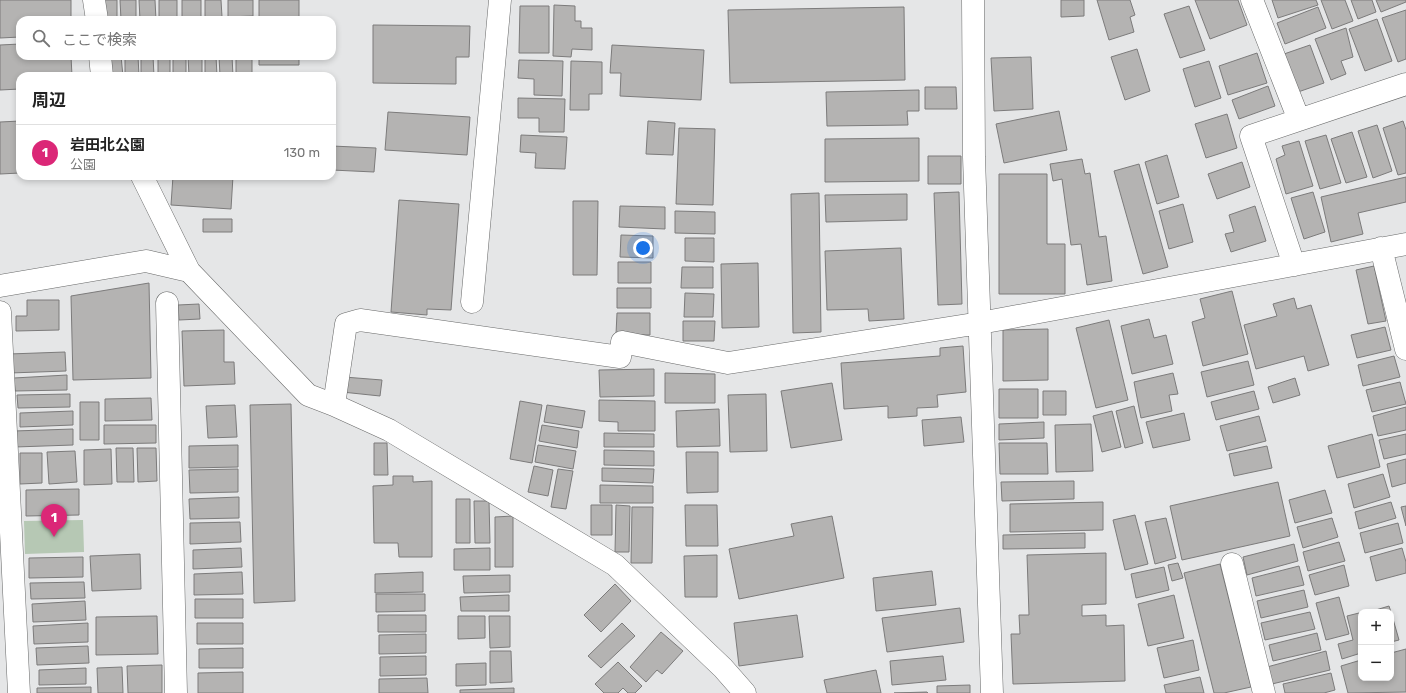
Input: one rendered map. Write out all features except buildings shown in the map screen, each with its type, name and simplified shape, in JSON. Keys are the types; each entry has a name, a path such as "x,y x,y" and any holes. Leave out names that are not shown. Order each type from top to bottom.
{"street":[{"path":"94,0 96,16"},
{"path":"472,302 500,0"},
{"path":"973,0 974,157 992,693"},
{"path":"1252,0 1299,120"},
{"path":"100,60 102,72"},
{"path":"1294,265 1251,136 1406,84"},
{"path":"144,180 189,271 308,395 334,404 389,430 615,565 724,668 745,693"},
{"path":"334,404 346,324 360,320 620,357 622,342 728,363 980,323 1406,244"},
{"path":"1381,248 1406,349"},
{"path":"0,286 146,261 189,271"},
{"path":"167,303 176,693"},
{"path":"0,312 19,693"},
{"path":"1232,564 1264,693"}],"green space":[{"path":"83,520 84,552 25,554 24,521"}],"place":[{"name":"岩田北公園","path":"54,537"}]}
